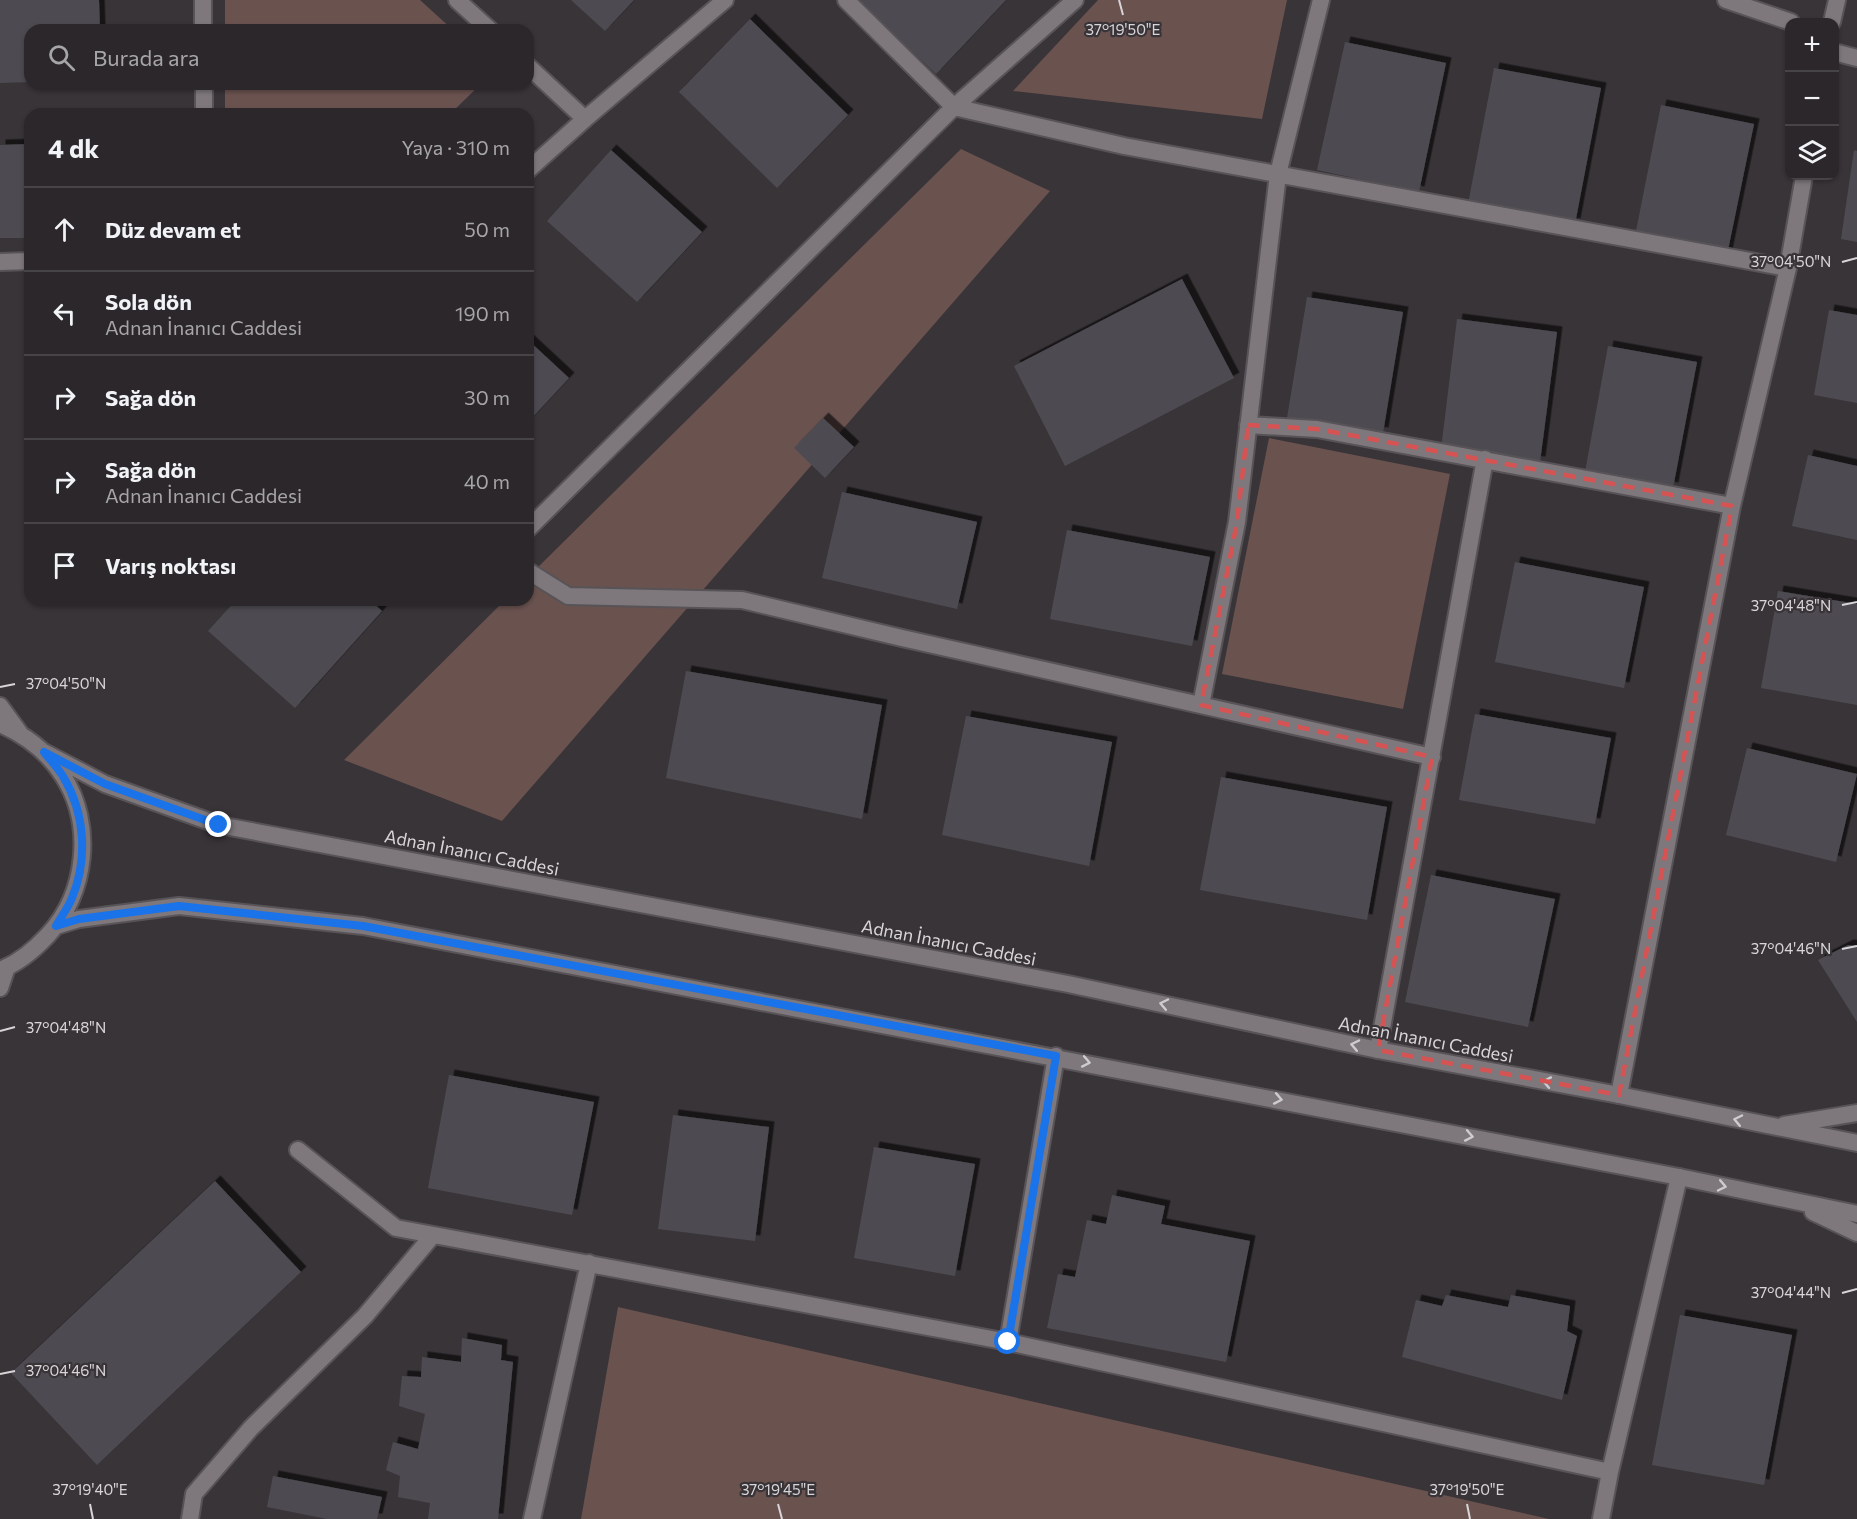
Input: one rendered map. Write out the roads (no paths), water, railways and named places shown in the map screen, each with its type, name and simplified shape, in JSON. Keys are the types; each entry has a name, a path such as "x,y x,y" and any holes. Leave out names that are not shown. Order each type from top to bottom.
{"street":[{"path":"203,0 203,24"},
{"path":"457,0 483,24"},
{"path":"534,165 724,0"},
{"path":"846,0 954,106 1124,146 1788,268"},
{"path":"534,523 954,106 1075,0"},
{"path":"1201,705 1237,522 1278,174 1321,0"},
{"path":"1726,0 1785,20"},
{"path":"1833,18 1837,0"},
{"path":"1839,53 1857,58"},
{"path":"534,72 585,119"},
{"path":"204,90 204,108"},
{"path":"1619,1095 1732,506 1788,268 1803,180"},
{"path":"0,262 24,261"},
{"path":"1248,425 1317,429 1732,506"},
{"path":"1378,1050 1485,459"},
{"path":"534,575 568,596 742,600 913,641 1432,757"},
{"path":"0,706 19,732 44,752 63,777 76,806 83,837 81,868 72,898 56,926 35,949 4,968 0,988"},
{"path":"0,724 19,732"},
{"name":"Adnan İnanıcı Caddesi","path":"44,752 105,784 219,825 1068,984 1378,1050 1857,1143"},
{"path":"56,926 79,919 179,906 363,926 1056,1056 1679,1177 1857,1214"},
{"path":"1008,1342 1056,1056"},
{"path":"1774,1127 1857,1113"},
{"path":"298,1150 396,1228 1008,1342 1610,1472"},
{"path":"1600,1519 1679,1177"},
{"path":"1788,1200 1857,1233"},
{"path":"190,1519 194,1494 252,1428 365,1316 433,1235"},
{"path":"532,1519 541,1488 590,1263"}]}
